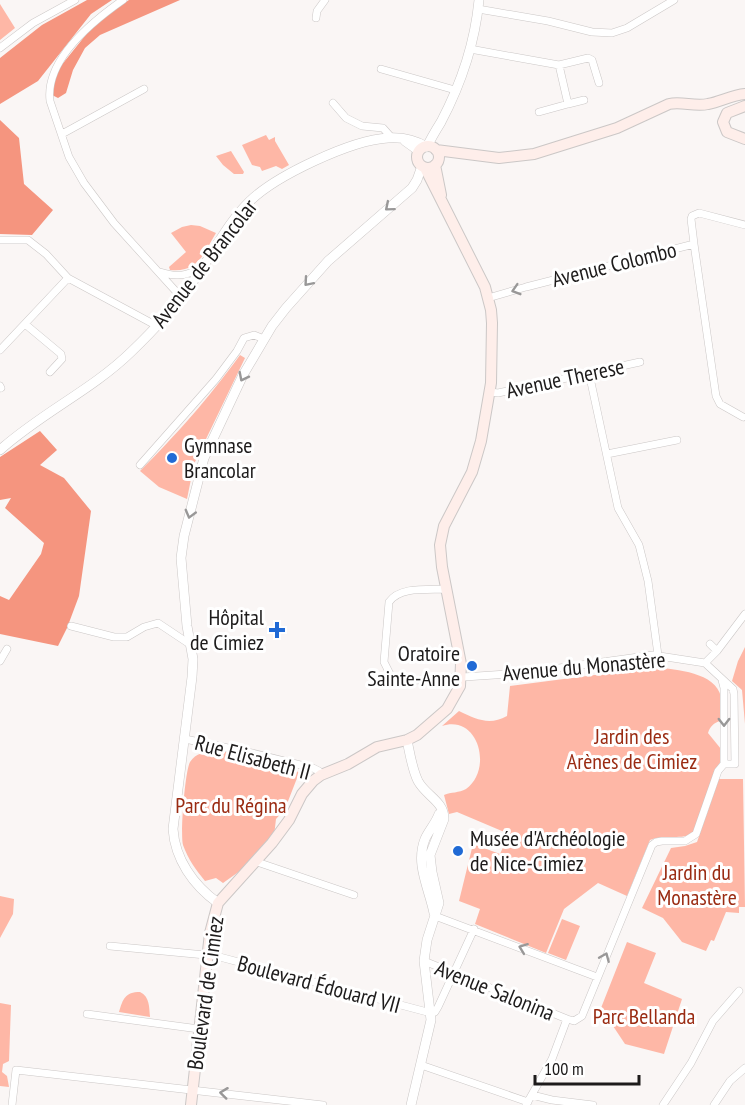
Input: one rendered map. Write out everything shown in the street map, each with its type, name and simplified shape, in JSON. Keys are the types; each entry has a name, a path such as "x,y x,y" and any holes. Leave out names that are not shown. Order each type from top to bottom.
{"main road":[{"path":"462,677 441,559 441,535 447,518 476,461 490,392 491,310 478,272 435,189 429,157 458,152 499,158 534,154 617,128 669,104 709,104 745,94"},
{"path":"745,106 727,112 723,122 727,132 745,139"},
{"name":"Boulevard de Cimiez","path":"190,1105 211,924 218,903 257,862 285,826 307,787 321,775 354,761 377,747 407,740 417,735 447,709 458,693 462,677"}],"street":[{"path":"0,48 33,23 75,0"},
{"path":"123,0 95,19 76,41 53,72 50,98 72,163 84,183 114,223 181,297"},
{"path":"316,18 317,11 325,0"},
{"path":"218,903 204,892 181,862 174,842 173,829 192,677 191,645 181,568 184,536 204,458 243,375 264,339 312,277 412,188 429,157 441,122 456,90 470,49 478,3 592,32 612,33 627,28 674,0"},
{"path":"470,49 559,65 588,58 592,60 599,83"},
{"path":"559,65 568,104"},
{"path":"381,69 456,90"},
{"path":"63,134 144,89"},
{"path":"539,112 584,100"},
{"path":"333,103 346,118 362,126 383,128 395,138 429,157"},
{"name":"Avenue de Brancolar","path":"0,450 115,367 157,326 207,261 236,216 266,188 337,151 395,138"},
{"name":"Avenue Colombo","path":"488,298 694,244 692,219 695,214 704,213 745,225"},
{"path":"0,240 28,240 46,254 68,278 157,326"},
{"path":"694,244 716,396 720,404 743,417"},
{"path":"158,272 168,275 185,275 197,270 207,261"},
{"path":"0,350 68,278"},
{"path":"25,324 61,354 62,359 50,372"},
{"path":"140,465 216,379 244,338 254,335 264,339"},
{"name":"Avenue Therese","path":"490,392 498,393 640,362"},
{"path":"589,373 618,508 639,545 646,572 658,655"},
{"path":"607,454 677,440"},
{"name":"Avenue du Monastère","path":"446,589 400,592 389,602 384,662 390,674 404,681 523,673 658,655 705,663"},
{"path":"421,1065 527,1104 552,1059 567,1019 574,1021 582,1016 652,846 656,842 692,839 696,834 718,771 724,764 735,764 733,689 705,663 745,614"},
{"path":"71,626 114,637 127,637 144,627 158,623 191,645"},
{"path":"710,644 717,651"},
{"path":"0,661 7,648"},
{"name":"Rue Elisabeth II","path":"185,739 313,768 321,775"},
{"path":"407,740 411,763 419,783 442,808 444,819 435,837 430,855 439,903 427,940 424,961 431,1013 430,1028 411,1105"},
{"path":"257,862 354,895"},
{"path":"435,916 597,976"},
{"path":"431,1013 438,1007 474,929"},
{"name":"Boulevard Édouard VII","path":"110,946 207,956 238,962 431,1013"},
{"name":"Avenue Salonina","path":"424,961 567,1019"},
{"path":"663,1105 691,1063 713,1021 739,991"},
{"path":"87,1014 199,1029"},
{"path":"714,1105 730,1081 745,1068"},
{"path":"12,1105 16,1070 323,1105"},
{"path":"532,1095 593,1105"}],"green space":[{"path":"0,4 15,28 0,40"},
{"path":"266,135 269,140 275,137 289,165 282,169 276,166 262,171 260,167 252,165 242,145"},
{"path":"231,151 244,172 243,174 234,174 216,156"},
{"path":"191,225 216,233 204,254 194,265 180,270 170,270 169,267 186,252 171,233"},
{"path":"240,355 245,358 194,464 187,499 159,487 140,471 192,415"},
{"path":"745,647 745,724 742,690 732,681"},
{"name":"Jardin des Arènes de Cimiez","path":"656,667 704,677 718,689 721,697 720,721 712,725 708,733 721,749 721,761 714,772 693,834 650,840 627,896 598,883 564,909 546,953 475,924 480,909 459,901 473,844 500,854 509,834 457,812 449,814 444,795 466,789 474,780 479,769 480,758 473,736 465,728 455,724 442,726 459,711 488,721 507,716 510,686"},
{"name":"Parc du Régina","path":"214,750 284,764 299,773 285,809 276,819 274,836 254,861 223,883 216,878 205,881 190,860 182,839 185,790 190,762 204,752"},
{"name":"Jardin du Monastère","path":"719,779 743,779 745,907 739,907 739,913 726,912 714,941 711,940 706,951 682,942 663,918 642,908 671,848 697,842"},
{"path":"0,896 14,899 13,914 0,938"},
{"path":"562,919 580,926 566,960 548,953"},
{"name":"Parc Bellanda","path":"627,942 656,953 644,983 682,999 664,1054 625,1044 601,1008"},
{"path":"140,992 147,999 150,1017 119,1012 125,997 131,993"},
{"path":"0,1003 11,1005 9,1061 3,1064 2,1072 7,1076 9,1087 0,1086"}],"shaded area":[{"path":"87,0 112,0 91,14 38,81 0,104 0,58 42,25"},
{"path":"129,0 180,0 100,35 85,48 73,70 66,93 58,98 50,94 56,72 97,21"},
{"path":"0,120 19,138 24,184 53,210 32,235 0,234"},
{"path":"40,431 57,450 40,465 64,478 91,511 79,596 58,646 0,634 0,596 9,600 41,554 44,543 5,508 11,498 0,500 0,457"}],"place":[{"name":"Gymnase Brancolar","path":"172,458"},
{"name":"Hôpital de Cimiez","path":"277,630"},
{"name":"Oratoire Sainte-Anne","path":"472,666"},
{"name":"Musée d'Archéologie de Nice-Cimiez","path":"458,851"}]}
